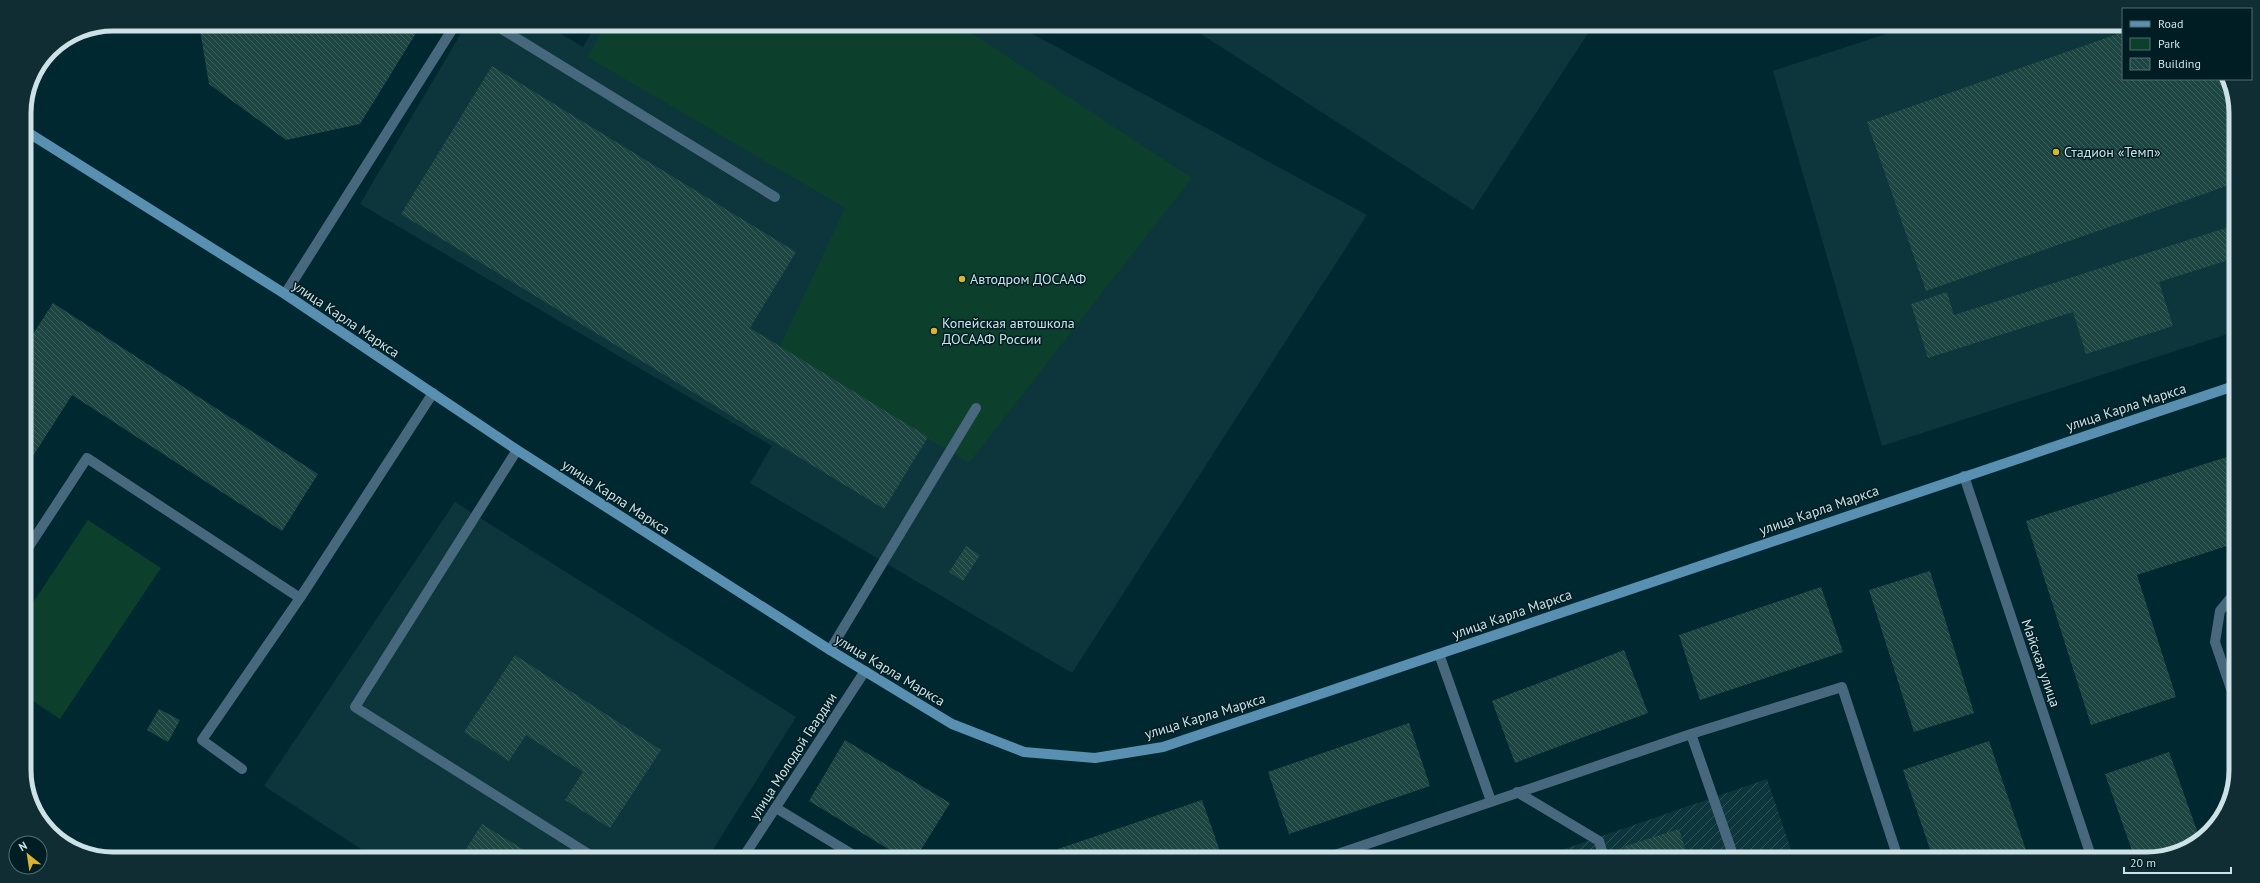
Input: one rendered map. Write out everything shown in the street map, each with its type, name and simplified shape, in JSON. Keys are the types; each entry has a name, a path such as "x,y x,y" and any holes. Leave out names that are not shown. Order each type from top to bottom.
{"street":[{"path":"285,294 451,31"},
{"path":"505,31 775,197"},
{"name":"улица Карла Маркса","path":"31,134 285,294 517,450 830,650 952,724 1024,752 1095,758 1163,747 2229,388"},
{"path":"242,769 202,740 300,598 433,393"},
{"path":"830,650 976,408"},
{"path":"517,450 355,707 585,852"},
{"path":"31,543 87,458 300,598"},
{"name":"Майская улица","path":"1964,476 2090,852"},
{"path":"2229,599 2220,611 2215,642 2229,683"},
{"path":"1440,654 1491,801"},
{"name":"улица Молодой Гвардии","path":"747,852 865,671"},
{"path":"1343,852 1691,734 1842,687 1896,852"},
{"path":"1691,734 1731,849"},
{"path":"1517,792 1599,841 1602,852"},
{"path":"776,808 848,852"}],"shaded area":[{"name":"Копейская автошкола ДОСААФ России","path":"462,31 556,31 583,47 592,31 1027,31 1367,215 1072,673 750,483 772,446 360,204"},
{"path":"1196,31 1589,31 1473,210"},
{"path":"1895,31 2122,31 2122,80 2222,80 2229,108 2229,334 1882,446 1773,71"},
{"path":"455,502 796,717 712,852 365,852 264,786"},
{"path":"1767,779 1792,852 1556,852"}],"green space":[{"name":"Автодром ДОСААФ","path":"602,31 969,31 1192,178 969,463 778,350 845,208 587,57"},
{"path":"88,520 161,568 60,719 31,700 31,606"}],"building":[{"path":"200,31 417,31 360,124 286,140 209,84"},
{"name":"Стадион «Темп»","path":"2122,32 2122,80 2222,80 2229,108 2229,185 1926,291 1867,122"},
{"path":"492,66 796,252 750,328 928,437 884,509 401,214"},
{"path":"2229,227 2229,260 2159,282 2173,326 2086,354 2073,312 1928,358 1911,304 1947,292 1954,315"},
{"path":"53,303 318,474 282,531 72,395 31,459 31,337"},
{"path":"2229,456 2229,545 2137,575 2176,697 2091,725 2026,521"},
{"path":"966,546 980,555 963,581 949,572"},
{"path":"1930,571 1974,713 1914,732 1869,590"},
{"path":"1821,587 1843,652 1700,700 1679,635"},
{"path":"1624,650 1648,713 1515,763 1492,701"},
{"path":"515,655 661,750 610,828 565,800 583,772 526,735 509,761 464,732"},
{"path":"159,709 180,720 168,742 147,730"},
{"path":"1409,723 1430,786 1289,834 1268,772"},
{"path":"845,740 950,803 919,852 893,852 809,801"},
{"path":"1989,741 2027,852 1931,852 1903,770"},
{"path":"2169,752 2198,834 2178,846 2168,849 2147,852 2133,852 2105,774"},
{"path":"1202,800 1220,852 1059,852 1058,849"},
{"path":"482,824 527,852 464,852"},
{"path":"1679,829 1686,852 1625,852 1623,847"}],"place":[{"name":"Стадион «Темп»","path":"2056,152"},
{"name":"Автодром ДОСААФ","path":"962,279"},
{"name":"Копейская автошкола ДОСААФ России","path":"934,331"}]}
